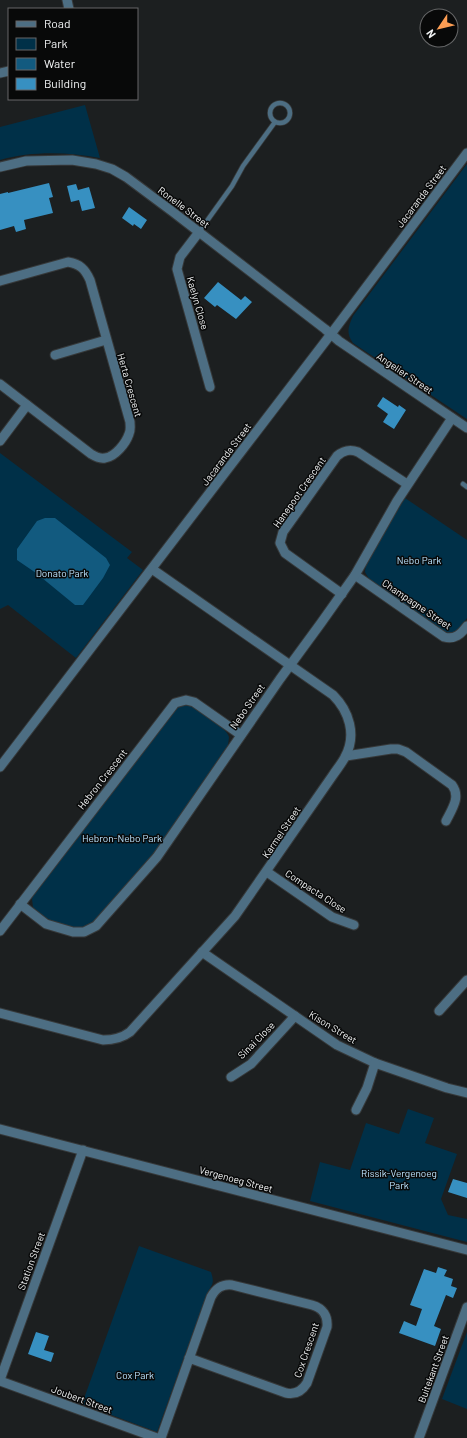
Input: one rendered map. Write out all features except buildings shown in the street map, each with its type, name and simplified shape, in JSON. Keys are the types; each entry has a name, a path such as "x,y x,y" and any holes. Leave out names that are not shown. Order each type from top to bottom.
{"street":[{"name":"Jacaranda Street","path":"0,767 331,334 467,153"},
{"name":"Ronelle Street","path":"0,167 32,160 72,160 102,166 126,177 331,334"},
{"name":"Kaelyn Close","path":"199,232 180,257 177,269 210,387"},
{"name":"Herta Crescent","path":"0,281 68,262 80,266 86,273 90,280 130,422 129,436 114,454 109,457 98,458 0,384"},
{"name":"Angelier Street","path":"331,334 467,428"},
{"path":"55,355 106,340"},
{"path":"0,441 27,405"},
{"name":"Nebo Street","path":"20,904 46,924 79,933 93,929 157,857 280,678 355,575 407,484 452,418"},
{"name":"Hanepoot Crescent","path":"342,594 285,552 280,543 283,532 338,456 345,451 350,450 358,452 407,484"},
{"name":"Karmel Street","path":"0,1013 103,1040 121,1038 134,1028 232,920 267,872 346,756 349,748 351,731 350,722 343,708 333,695 152,569"},
{"name":"Champagne Street","path":"355,575 444,637 449,638 458,636 467,626"},
{"name":"Hebron Crescent","path":"0,931 175,704 186,700 194,702 241,735"},
{"path":"346,756 395,749 406,752 455,789 456,798 446,821"},
{"name":"Compacta Close","path":"267,872 332,918 354,925"},
{"name":"Kison Street","path":"202,952 337,1045 375,1063 447,1088 467,1093"},
{"path":"439,1011 467,980"},
{"name":"Sinai Close","path":"231,1077 251,1064 295,1016"},
{"path":"356,1110 367,1088 375,1063"},
{"name":"Vergenoeg Street","path":"0,1129 467,1250"},
{"name":"Station Street","path":"0,1380 83,1150"},
{"name":"Cox Crescent","path":"161,1438 189,1358 211,1297 216,1290 223,1285 232,1285 316,1306 323,1311 327,1319 327,1327 307,1383 302,1390 294,1394 286,1393 189,1358"},
{"name":"Buitekant Street","path":"419,1438 467,1307"},
{"name":"Joubert Street","path":"0,1380 158,1438"}],"lane":[{"path":"278,104 285,104 290,110 290,118 281,124 275,122 270,115 272,108 278,104"},
{"path":"199,232 232,186 243,166 275,122"}],"green space":[{"path":"85,105 100,158 50,153 24,155 0,160 0,127"},
{"path":"467,164 467,419 353,343 349,336 348,330 353,316"},
{"name":"Donato Park","path":"0,453 132,552 127,558 143,570 76,658 8,605 0,609"},
{"name":"Nebo Park","path":"405,498 467,540 467,618 459,629 453,633 445,632 369,579 365,572 366,564"},
{"name":"Hebron-Nebo Park","path":"182,705 192,706 219,724 229,737 228,745 150,859 93,923 83,928 69,927 42,915 33,907 33,895 178,707"},
{"name":"Rissik-Vergenoeg Park","path":"408,1109 434,1118 425,1143 457,1154 441,1199 448,1215 467,1219 467,1242 310,1201 320,1162 350,1170 366,1123 399,1134"},
{"name":"Cox Park","path":"139,1246 211,1272 213,1279 157,1432 82,1404"},
{"path":"467,1332 467,1409 442,1399"}],"water":[{"path":"45,518 55,518 106,558 110,565 103,578 83,605 75,605 36,573 17,560 17,549 37,521"}]}
